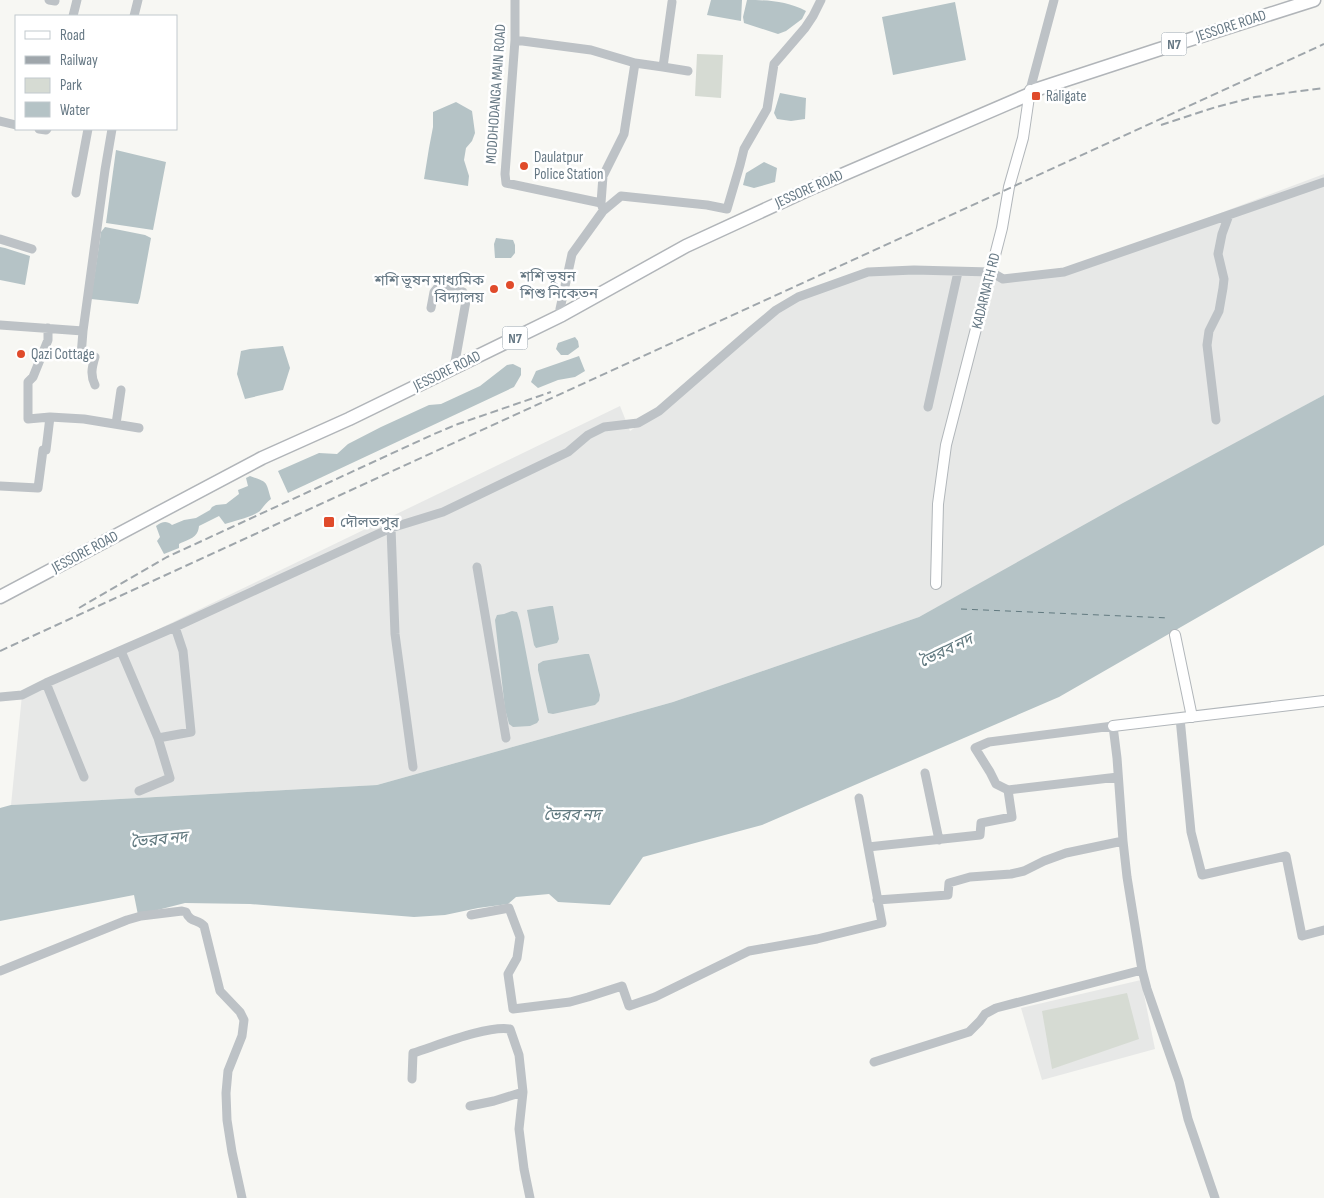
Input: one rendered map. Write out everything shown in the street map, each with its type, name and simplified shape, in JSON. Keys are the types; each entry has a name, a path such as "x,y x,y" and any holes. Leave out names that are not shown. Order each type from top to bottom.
{"highway":[{"name":"JESSORE ROAD","path":"0,590 211,478 509,336 686,239 824,176 1002,99 1093,72 1308,1"},
{"name":"JESSORE ROAD","path":"0,597 262,458 349,419 562,315 686,246 814,187 1032,91"}],"main road":[{"name":"KADARNATH RD","path":"936,584 938,504 946,445 1002,228 1009,187 1023,138 1032,91"},
{"path":"1174,635 1192,717"},
{"path":"1113,726 1324,701"}],"street":[{"path":"74,15 77,0"},
{"path":"134,15 138,0"},
{"name":"MODDHODANGA MAIN ROAD","path":"515,0 515,40 505,174 506,183 602,207"},
{"path":"560,309 572,254 602,207 621,196 707,205 727,209 744,149 767,109 774,64 805,28 821,0"},
{"name":"KADARNATH RD","path":"1032,91 1054,0"},
{"path":"663,66 672,2"},
{"path":"515,40 591,50 635,63 688,71"},
{"path":"602,207 603,176 624,134 635,63"},
{"path":"0,121 15,125"},
{"path":"76,193 88,130"},
{"path":"95,386 91,369 95,357 81,356 112,130"},
{"path":"0,697 22,695 391,528 443,512 568,452 588,435 604,427 638,423 659,411 751,330 776,310 798,297 868,272 914,270 990,272 1003,279 1064,272 1324,182"},
{"path":"1216,420 1207,345 1209,331 1219,311 1224,288 1224,279 1218,254 1222,234 1229,215"},
{"path":"0,239 32,249"},
{"path":"928,407 958,272"},
{"path":"431,308 434,292 438,287 463,292 466,300 455,362"},
{"path":"0,325 83,331"},
{"path":"48,328 48,340 33,377 28,382 28,419 50,417 84,419 139,428"},
{"path":"116,424 121,390"},
{"path":"0,486 38,488 43,450 46,450 50,417"},
{"path":"391,528 395,634 413,767"},
{"path":"477,567 506,738"},
{"path":"158,738 191,732 183,651 175,627"},
{"path":"120,651 158,738 170,778 139,792"},
{"path":"46,683 84,778"},
{"path":"1180,718 1191,832 1202,875 1286,856 1302,936 1324,930"},
{"path":"1118,777 1008,790 996,784 975,748 988,742 1113,726 1118,777 1123,841 1127,877 1142,970 1179,1081 1188,1119 1215,1198"},
{"path":"925,773 939,840"},
{"path":"868,847 980,835 980,823 1012,817 1008,790"},
{"path":"471,915 509,908 520,937 517,958 508,974 513,1009 570,1002 622,986 628,1006 662,994 749,951 817,939 882,923 859,798"},
{"path":"878,900 948,895 949,882 970,877 1011,874 1024,871 1066,853 1123,841"},
{"path":"0,971 127,920 142,916 182,911 186,912 189,919 201,923 204,926 220,991 240,1012 244,1020 242,1036 228,1071 226,1093 227,1120 242,1198"},
{"path":"874,1062 969,1032 985,1014 996,1008 1142,970"},
{"path":"412,1079 413,1053 497,1028 510,1029 518,1055 523,1092 519,1129 530,1198"},
{"path":"470,1106 523,1092"}],"shaded area":[{"path":"1324,174 1324,395 919,617 673,702 377,785 11,805 22,695 620,406 630,431 659,411 751,331 798,297 878,271 958,272 1003,279 1064,272"},
{"path":"1141,980 1155,1049 1042,1080 1021,1008"}],"green space":[{"path":"697,54 723,55 721,98 695,96"},
{"path":"1127,993 1139,1039 1052,1069 1042,1011"}],"water":[{"path":"711,0 742,0 741,21 707,15"},
{"path":"747,0 777,2 792,5 806,11 802,19 786,31 778,34 744,23 743,17"},
{"path":"955,2 966,60 893,75 882,17"},
{"path":"780,93 806,98 805,119 791,121 777,119 774,113"},
{"path":"456,102 472,111 475,133 472,141 466,148 464,160 469,176 468,186 424,179 433,127 433,112"},
{"path":"116,150 166,162 153,230 106,223"},
{"path":"764,162 777,168 775,182 754,188 743,185 746,173"},
{"path":"105,227 145,235 151,238 138,304 91,299 101,232"},
{"path":"496,238 513,240 515,253 511,258 495,258 494,244"},
{"path":"0,247 30,256 25,285 0,280"},
{"path":"575,337 579,347 568,355 561,355 556,349 558,343"},
{"path":"283,346 290,368 283,390 245,399 237,374 241,351"},
{"path":"579,356 585,371 575,377 558,380 538,388 531,382 536,371"},
{"path":"513,364 521,368 521,375 514,387 288,493 278,471 319,453 337,454 348,444 381,427 429,405 441,404 480,386 507,365"},
{"name":"ভৈরব নদ","path":"1324,395 1324,545 1059,697 762,825 643,857 610,905 558,902 549,894 516,897 508,904 445,915 414,917 250,904 185,903 138,915 134,895 0,921 0,808 11,805 377,785 673,702 919,617 1123,503"},
{"path":"250,476 265,483 268,488 271,499 260,511 225,524 219,516 199,526 195,536 179,544 179,548 164,554 157,541 160,537 156,526 164,522 172,525 196,518 216,505 226,504 239,494 238,490 248,486 246,478"},
{"path":"553,606 559,639 557,643 536,648 527,610"},
{"path":"512,611 517,612 520,621 539,720 530,726 513,727 509,724 505,709 495,620 497,615"},
{"path":"589,654 591,660 600,695 599,701 595,705 553,714 548,713 538,664 543,661"}],"ferry route":[{"path":"961,609 1169,618"}],"railway":[{"path":"0,651 1324,44"},
{"path":"1161,125 1216,107 1255,97 1324,88"},
{"path":"79,608 167,557 434,434 551,392"}],"place":[{"name":"Raligate","path":"1036,96"},
{"name":"Daulatpur Police Station","path":"524,166"},
{"name":"শশি ভূষন শিশু নিকেতন","path":"510,285"},
{"name":"শশি ভূষন মাধ্যমিক বিদ্যালয়","path":"494,289"},
{"name":"Qazi Cottage","path":"21,354"},
{"name":"দৌলতপুর","path":"329,522"}]}
